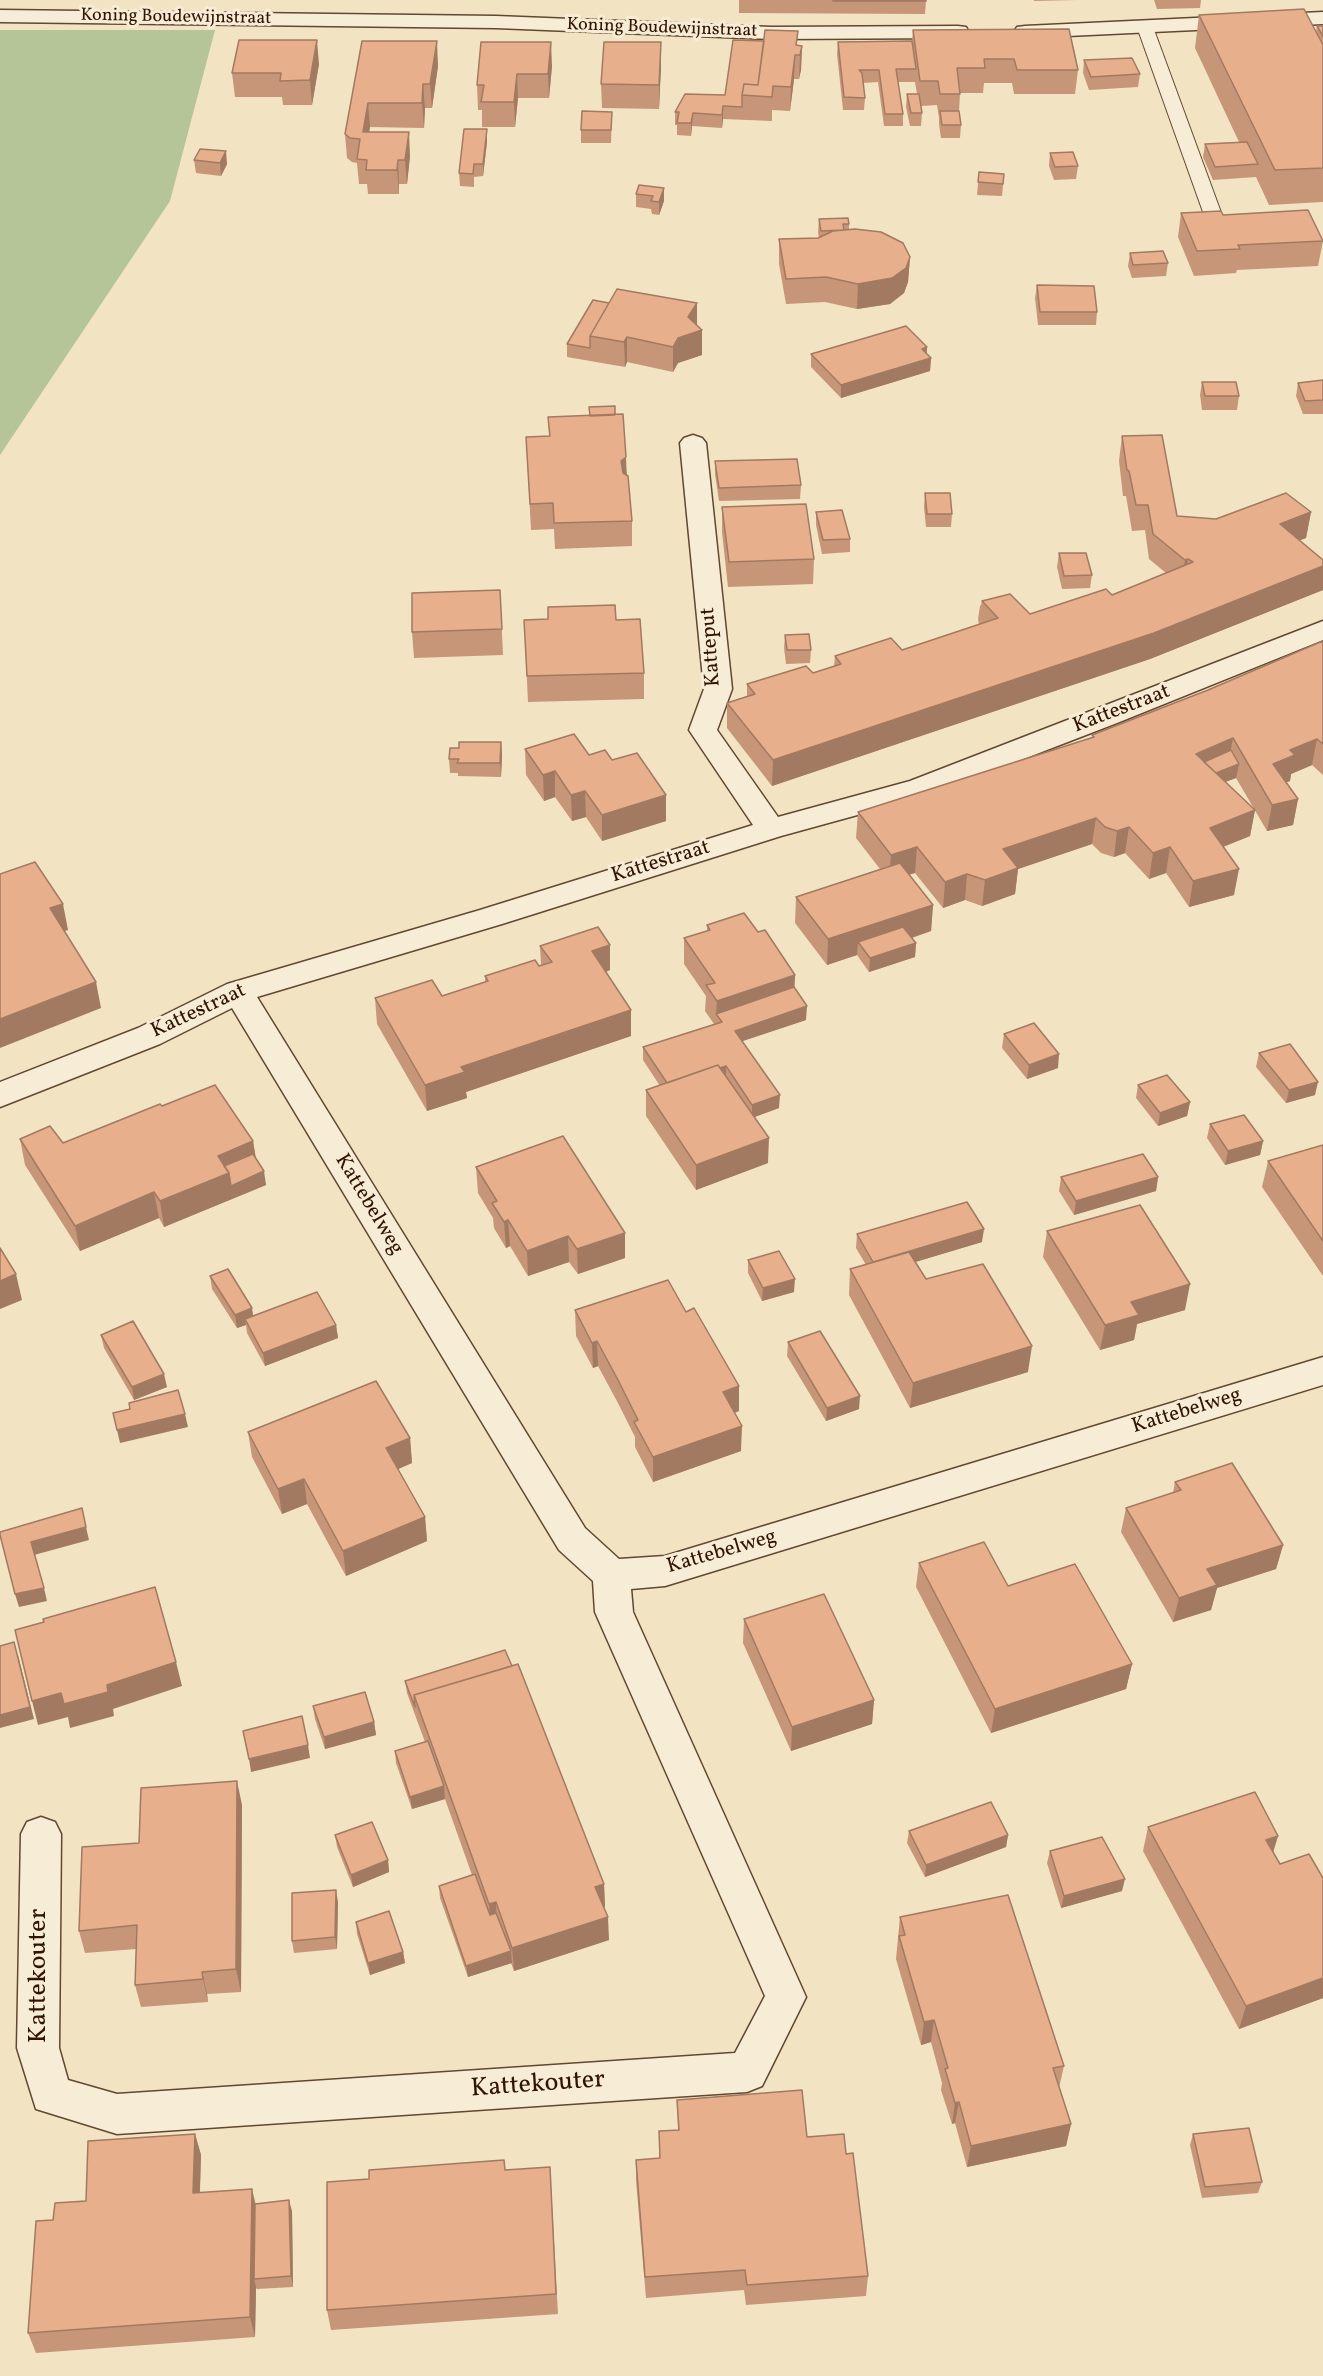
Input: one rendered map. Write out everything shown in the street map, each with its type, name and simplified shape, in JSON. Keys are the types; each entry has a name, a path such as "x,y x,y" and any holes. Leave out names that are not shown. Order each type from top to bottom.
{"street":[{"name":"Koning Boudewijnstraat","path":"0,16 496,22 771,33 980,32"},
{"path":"1003,32 1323,18"},
{"name":"Katteput","path":"693,442 718,689 703,730 771,829"},
{"name":"Kattestraat","path":"0,1095 148,1036 238,992 491,917 771,829 920,788 1107,717 1323,630"},
{"name":"Kattebelweg","path":"238,992 572,1539 611,1575 666,1571 1323,1371"},
{"name":"Kattekouter","path":"41,1834 38,2048 51,2095 117,2114 747,2072 786,1997 614,1612 611,1575"}],"lane":[{"path":"1145,27 1217,226"}],"green space":[{"path":"0,30 215,30 170,201 0,455"}],"building":[{"path":"926,0 926,1 833,1"},
{"path":"1304,9 1323,45 1323,168 1275,170 1199,15"},
{"path":"1317,26 1323,26 1323,36"},
{"path":"1069,29 1078,70 1017,70 1014,59 984,59 985,68 957,68 960,94 940,94 938,81 920,81 913,30"},
{"path":"765,30 798,31 796,45 802,46 800,55 795,55 791,87 773,86 772,97 742,95 744,84 758,85"},
{"path":"239,40 317,40 310,80 280,81 281,73 232,73"},
{"path":"733,40 764,41 758,85 744,84 742,107 723,106 722,115 693,113 691,123 677,123 679,112 675,112 685,94 725,95"},
{"path":"362,41 437,41 430,84 423,84 422,103 368,103 363,132 409,132 405,160 398,160 397,170 366,170 367,160 357,159 360,139 350,138 345,134"},
{"path":"912,41 916,69 896,69 903,114 885,114 879,70 859,70 862,73 865,98 844,97 838,42"},
{"path":"481,42 551,42 548,74 517,74 514,102 481,102 484,85 477,85"},
{"path":"604,42 661,42 659,85 601,84"},
{"path":"1132,58 1140,74 1091,77 1084,60"},
{"path":"907,94 919,94 922,113 911,113"},
{"path":"582,111 612,112 611,130 581,130"},
{"path":"940,111 959,111 961,125 942,125"},
{"path":"464,129 487,129 483,164 474,164 473,174 459,173"},
{"path":"1247,142 1258,164 1215,167 1205,144"},
{"path":"200,149 226,151 220,163 194,160"},
{"path":"1073,152 1078,166 1055,167 1050,153"},
{"path":"979,172 1004,174 1003,184 978,182"},
{"path":"639,185 664,188 659,202 651,201 653,196 636,194"},
{"path":"1308,210 1323,241 1238,245 1240,249 1197,251 1181,213 1221,211 1223,215"},
{"path":"848,218 849,224 843,224 844,230 821,231 819,219"},
{"path":"855,229 881,232 903,243 910,257 906,268 892,278 858,284 826,277 786,279 779,239 818,238 833,231"},
{"path":"1163,251 1168,263 1133,265 1130,253"},
{"path":"1037,285 1094,286 1097,312 1040,312"},
{"path":"617,289 697,303 688,317 702,330 678,338 673,347 627,337 624,342 590,336"},
{"path":"593,300 609,303 590,336 590,348 567,344"},
{"path":"906,326 927,347 922,349 931,358 841,385 811,354"},
{"path":"1323,380 1323,400 1305,401 1298,383"},
{"path":"1202,382 1236,382 1239,396 1205,396"},
{"path":"615,406 615,415 590,416 589,407"},
{"path":"623,414 626,457 621,461 623,473 628,476 632,521 554,523 553,503 530,504 526,437 550,436 548,417"},
{"path":"1162,435 1177,516 1216,519 1286,493 1311,512 1280,524 1323,560 1323,566 1154,633 773,760 727,703 755,694 747,684 806,666 813,673 841,664 835,656 891,638 902,650 998,618 982,601 1010,594 1030,614 1106,589 1112,595 1193,562 1185,560 1153,534 1148,505 1136,505 1127,470 1122,436"},
{"path":"797,459 801,485 719,488 715,461"},
{"path":"925,493 950,493 952,514 927,514"},
{"path":"806,504 814,559 729,562 722,507"},
{"path":"842,510 850,539 823,540 816,512"},
{"path":"1059,553 1086,553 1092,575 1064,576"},
{"path":"500,590 502,629 412,632 412,593"},
{"path":"615,605 616,620 640,619 644,673 527,676 524,620 548,619 548,607"},
{"path":"809,634 811,650 787,650 785,635"},
{"path":"1323,641 1323,744 1317,739 1290,750 1295,755 1273,764 1298,799 1272,805 1233,738 1196,754 1255,810 1210,828 1239,869 1193,881 1170,847 1153,853 1129,827 1117,831 1105,827 1096,818 1003,849 1018,868 985,880 967,874 945,882 917,847 891,855 858,812 1094,737 1092,735 1208,690"},
{"path":"574,734 589,755 605,750 612,760 637,753 666,795 602,815 585,791 571,795 555,771 543,775 525,749"},
{"path":"459,742 501,742 500,763 457,763 459,759 449,759 450,748 459,748"},
{"path":"1231,750 1239,764 1216,773 1204,762"},
{"path":"35,862 63,904 50,908 96,982 0,1019 0,874"},
{"path":"900,863 933,905 828,939 796,897"},
{"path":"744,913 758,932 765,930 795,975 717,1001 706,985 715,983 684,938 710,930 707,925"},
{"path":"598,927 610,945 592,951 631,1010 461,1067 465,1072 425,1085 375,998 432,980 442,996 488,981 485,976 535,960 539,966 552,962 540,946"},
{"path":"903,927 916,943 870,958 858,942"},
{"path":"794,987 807,1006 735,1031 780,1095 752,1105 726,1066 720,1068 718,1065 667,1083 643,1047 722,1022 716,1014"},
{"path":"1034,1023 1059,1054 1029,1065 1004,1034"},
{"path":"1290,1044 1318,1082 1289,1090 1259,1053"},
{"path":"718,1065 769,1138 696,1165 646,1090"},
{"path":"1167,1075 1190,1102 1160,1113 1138,1085"},
{"path":"215,1085 253,1141 218,1156 229,1173 160,1201 154,1192 75,1226 20,1139 50,1126 63,1143 160,1104 162,1106"},
{"path":"1244,1115 1263,1141 1228,1151 1210,1124"},
{"path":"563,1136 625,1233 577,1249 568,1236 527,1251 508,1220 504,1222 492,1203 497,1201 476,1167"},
{"path":"1323,1145 1323,1241 1268,1161"},
{"path":"253,1154 264,1171 231,1186 229,1173 224,1166"},
{"path":"1143,1154 1158,1177 1076,1201 1061,1177"},
{"path":"967,1202 984,1229 873,1262 857,1234"},
{"path":"1140,1205 1190,1284 1131,1302 1139,1315 1105,1325 1047,1231"},
{"path":"0,1248 16,1274 0,1281"},
{"path":"779,1251 795,1279 763,1288 748,1260"},
{"path":"909,1252 926,1279 983,1264 1032,1346 913,1383 850,1269"},
{"path":"228,1269 252,1308 235,1315 210,1276"},
{"path":"668,1280 686,1312 694,1308 739,1386 723,1392 742,1426 653,1457 634,1422 638,1420 618,1380 597,1341 592,1343 575,1310"},
{"path":"317,1292 336,1325 263,1353 245,1319"},
{"path":"133,1321 164,1374 132,1387 101,1335"},
{"path":"820,1331 860,1396 827,1408 788,1342"},
{"path":"376,1381 410,1438 386,1448 425,1517 343,1551 304,1479 278,1489 248,1432"},
{"path":"178,1390 185,1414 117,1430 113,1413 130,1409 129,1403"},
{"path":"1232,1463 1283,1545 1207,1569 1217,1585 1179,1598 1126,1508 1181,1490 1175,1482"},
{"path":"82,1508 86,1527 31,1542 44,1588 15,1594 0,1532"},
{"path":"984,1542 1008,1586 1075,1564 1132,1664 995,1709 919,1563"},
{"path":"155,1587 176,1662 107,1685 108,1692 64,1704 61,1693 32,1701 15,1630 44,1622 43,1619"},
{"path":"824,1594 874,1700 792,1727 744,1619"},
{"path":"14,1642 30,1707 0,1715 0,1646"},
{"path":"505,1650 512,1666 414,1695 415,1707 405,1681"},
{"path":"518,1664 604,1884 595,1887 608,1917 512,1948 496,1902 489,1904 414,1695"},
{"path":"365,1692 374,1722 324,1737 313,1706"},
{"path":"302,1716 308,1745 249,1759 243,1731"},
{"path":"428,1741 444,1786 410,1797 395,1751"},
{"path":"237,1781 236,1969 202,1972 203,1979 135,1985 137,1925 79,1931 82,1847 139,1843 141,1788"},
{"path":"1255,1792 1278,1836 1266,1840 1280,1864 1309,1854 1323,1878 1323,1978 1246,2006 1148,1827"},
{"path":"991,1802 1008,1835 926,1865 909,1831"},
{"path":"372,1822 388,1860 351,1875 335,1835"},
{"path":"1102,1837 1125,1879 1064,1896 1050,1851"},
{"path":"475,1874 490,1915 496,1913 511,1951 466,1966 439,1886"},
{"path":"336,1890 335,1937 292,1941 292,1893"},
{"path":"1008,1895 1064,2066 1053,2068 1071,2124 971,2146 959,2102 955,2103 945,2069 948,2068 934,2020 924,2022 899,1936 905,1935 900,1917"},
{"path":"389,1911 403,1952 368,1963 356,1922"},
{"path":"802,2090 807,2137 844,2134 846,2154 853,2153 868,2276 747,2285 745,2270 645,2277 636,2160 660,2158 659,2131 679,2130 677,2100"},
{"path":"1249,2128 1262,2182 1205,2187 1193,2134"},
{"path":"195,2134 193,2193 252,2189 250,2317 28,2333 36,2221 53,2220 55,2203 86,2201 88,2141"},
{"path":"504,2160 505,2170 550,2167 556,2294 327,2310 327,2182 369,2179 369,2170"},
{"path":"289,2200 291,2276 254,2279 255,2204"}]}
